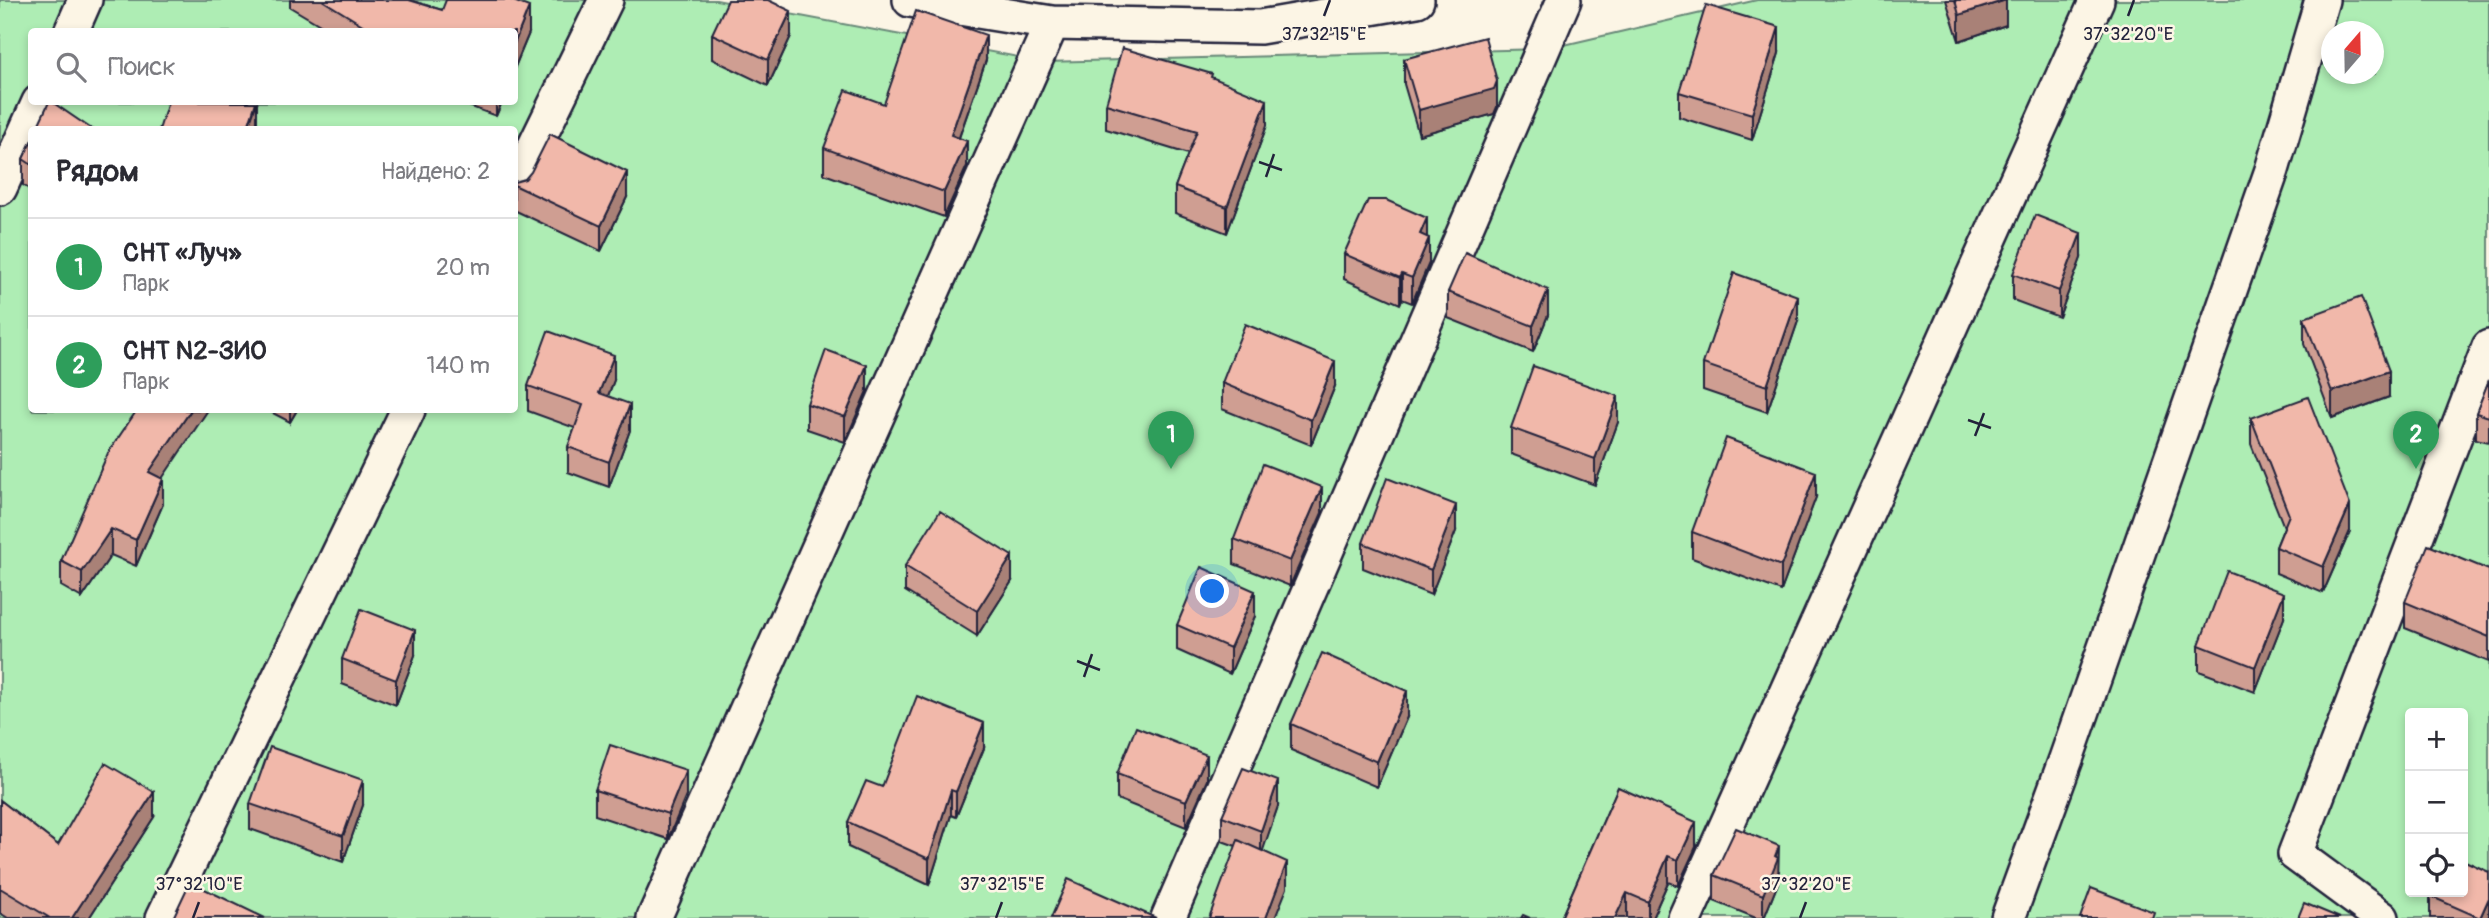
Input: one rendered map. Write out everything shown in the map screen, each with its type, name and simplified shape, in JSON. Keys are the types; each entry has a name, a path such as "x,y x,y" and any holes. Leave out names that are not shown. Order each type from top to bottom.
{"lane":[{"path":"73,28 85,0"},
{"path":"518,182 606,0"},
{"path":"910,0 1052,23 1260,27 1417,0"},
{"path":"1168,918 1564,0"},
{"path":"1685,918 2097,0"},
{"path":"2008,918 2076,733 2272,170 2322,0"},
{"path":"654,918 1052,23"},
{"path":"28,126 38,105"},
{"path":"0,188 28,126"},
{"path":"2382,918 2295,854 2489,347"},
{"path":"163,918 407,413"}],"green space":[{"path":"0,0 716,0 1044,62 1547,49 1757,0 2489,0 2489,918 0,918"}],"building":[{"path":"322,0 409,0 442,10 446,0 511,0 529,7 518,34 518,28 368,28"},
{"path":"728,0 768,0 791,11 768,60 712,34"},
{"path":"1955,0 2006,0 1959,15"},
{"path":"1706,5 1779,27 1752,114 1679,92"},
{"path":"916,11 986,35 951,135 967,141 944,192 824,148 846,90 884,104"},
{"path":"1485,37 1497,81 1494,89 1419,110 1404,59"},
{"path":"1122,48 1212,74 1211,77 1267,100 1227,207 1175,187 1197,131 1106,104"},
{"path":"48,105 56,105 87,126 38,126"},
{"path":"167,105 255,105 248,126 160,126"},
{"path":"550,134 627,172 601,226 518,187 518,181 525,179"},
{"path":"28,148 28,162 23,159"},
{"path":"1368,200 1386,200 1427,218 1420,234 1429,238 1412,278 1402,274 1400,278 1344,254"},
{"path":"2035,215 2081,233 2059,291 2013,274"},
{"path":"1465,253 1548,290 1533,326 1448,292"},
{"path":"1734,273 1798,296 1767,386 1703,364"},
{"path":"2361,297 2389,371 2332,392 2304,318"},
{"path":"1245,324 1335,361 1311,420 1222,383"},
{"path":"548,331 614,355 599,393 630,404 609,462 568,447 583,405 528,386"},
{"path":"826,350 867,365 845,417 807,404"},
{"path":"1533,366 1618,396 1595,459 1511,428"},
{"path":"2489,380 2489,417 2476,413"},
{"path":"2308,397 2350,505 2323,567 2276,547 2289,515 2251,418"},
{"path":"135,413 189,413 149,472 163,479 136,540 111,529 82,572 61,561 108,453"},
{"path":"1726,438 1816,472 1781,566 1692,532"},
{"path":"1263,464 1322,487 1290,561 1234,539"},
{"path":"1387,478 1456,505 1431,570 1363,543"},
{"path":"940,511 1012,556 977,611 905,566"},
{"path":"2428,545 2489,570 2489,637 2405,602"},
{"path":"1201,567 1255,591 1230,648 1177,625"},
{"path":"2227,571 2284,593 2255,667 2199,645"},
{"path":"361,609 415,630 396,680 342,659"},
{"path":"1322,653 1407,691 1377,762 1291,724"},
{"path":"917,696 984,723 956,792 951,790 929,859 848,822 866,781 882,787"},
{"path":"1136,727 1207,755 1186,801 1117,774"},
{"path":"610,745 686,770 668,814 595,790"},
{"path":"270,747 363,780 343,836 250,804"},
{"path":"105,763 154,792 72,918 50,918 0,888 0,800 58,845"},
{"path":"1243,768 1278,781 1261,831 1222,816"},
{"path":"1618,787 1696,822 1678,860 1668,856 1648,902 1627,893 1615,918 1561,918"},
{"path":"1736,828 1779,846 1775,856 1778,858 1763,895 1714,875"},
{"path":"1238,840 1287,862 1266,918 1209,918"},
{"path":"2468,862 2489,872 2489,898 2480,918 2432,897 2468,897"},
{"path":"1068,879 1156,918 1051,918"},
{"path":"190,882 265,918 173,918"},
{"path":"2091,888 2154,912 2152,918 2080,918"},
{"path":"2304,903 2340,918 2298,918"}],"place":[{"name":"СНТ «Луч»","path":"1171,469"},
{"name":"СНТ N2-ЗИО","path":"2416,469"}]}
